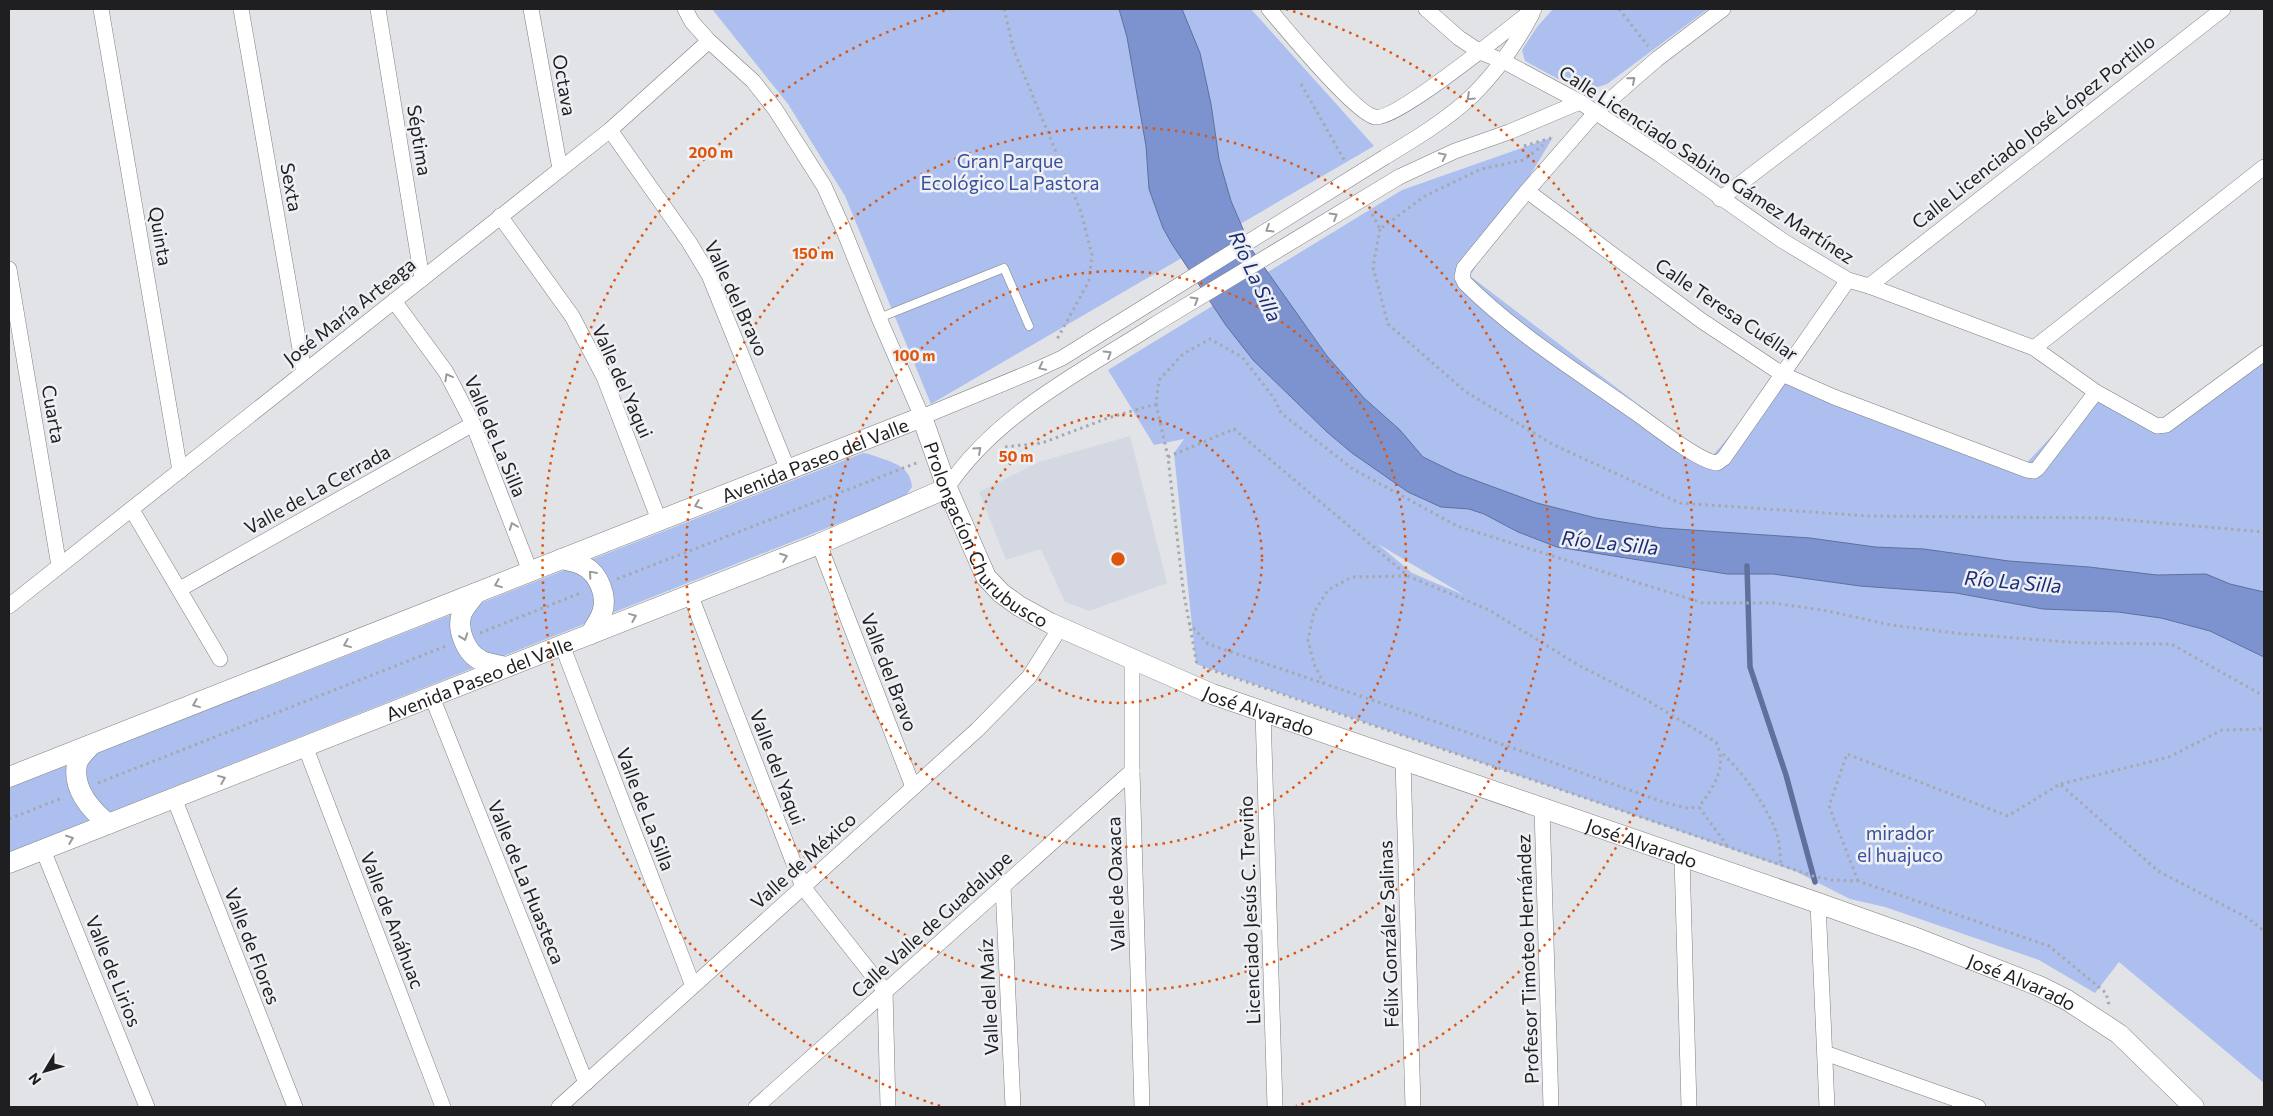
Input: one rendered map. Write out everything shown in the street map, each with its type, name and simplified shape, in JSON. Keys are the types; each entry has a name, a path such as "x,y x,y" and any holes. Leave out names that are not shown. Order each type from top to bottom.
{"street":[{"name":"Quinta","path":"101,9 180,470"},
{"name":"Sexta","path":"241,9 304,372"},
{"name":"Séptima","path":"378,9 422,278"},
{"name":"Octava","path":"531,9 560,169"},
{"path":"685,9 692,22 709,41"},
{"path":"1270,9 1361,111 1375,118 1390,114 1480,52 1535,9"},
{"name":"Calle Licenciado Sabino Gámez Martínez","path":"1426,9 1458,38 1480,52 1503,61 1580,102 1659,154 1720,199 1848,280 1869,286 2034,348 2096,392 2157,426 2163,426 2264,353"},
{"path":"922,417 1046,366 1385,157 1474,95 1503,61 1535,9"},
{"path":"1724,9 1657,59 1596,112 1527,191 1464,268 1462,277 1472,291 1516,327 1669,436 1709,462 1717,463 1724,458 1848,280"},
{"path":"1720,199 1969,9"},
{"name":"Calle Licenciado José López Portillo","path":"1869,286 2223,9"},
{"name":"José María Arteaga","path":"9,606 610,130 709,41"},
{"name":"Prolongacíon Churubusco","path":"709,41 753,81 775,109 824,186 922,417 947,488 981,567 992,584 1019,606 1060,628"},
{"path":"947,488 970,457 1026,408 1067,379 1399,177 1455,150 1509,132 1580,102"},
{"name":"Valle del Bravo","path":"610,130 689,242 709,275 788,470"},
{"path":"2034,348 2264,167"},
{"name":"Calle Teresa Cuéllar","path":"1527,191 1702,321 1782,374 1962,447 2034,472 2096,392"},
{"name":"Valle del Yaqui","path":"500,216 572,316 586,342 604,377 659,520"},
{"name":"Cuarta","path":"9,268 59,566"},
{"name":"Valle de La Silla","path":"394,301 446,372 473,424 530,571"},
{"name":"Avenida Paseo del Valle","path":"9,777 922,417"},
{"name":"Valle de La Cerrada","path":"180,589 473,424"},
{"name":"Avenida Paseo del Valle","path":"9,863 819,544 947,488"},
{"path":"132,510 220,659"},
{"name":"Valle del Bravo","path":"819,544 913,787"},
{"path":"562,559 583,565 597,578 601,586 604,605 602,614 591,634"},
{"path":"476,593 462,613 460,629 464,639 475,656 482,661 506,667"},
{"name":"Valle del Yaqui","path":"690,594 803,887 885,991"},
{"name":"José Alvarado","path":"1060,628 1212,694 1818,903 1919,939 2039,986 2067,1000 2119,1034 2194,1107"},
{"name":"Valle de México","path":"559,1107 977,730 1029,677 1060,628"},
{"name":"Valle de La Silla","path":"562,645 693,986"},
{"name":"Valle de Oaxaca","path":"1132,659 1132,771 1142,1107"},
{"name":"Valle de La Huasteca","path":"432,696 586,1083"},
{"name":"Licenciado Jesús C. Treviño","path":"1263,712 1275,1107"},
{"path":"91,745 77,763 78,779 87,804 108,824"},
{"name":"Valle de Anáhuac","path":"305,746 443,1107"},
{"name":"Félix González Salinas","path":"1403,760 1414,1107"},
{"name":"Calle Valle de Guadalupe","path":"756,1107 1132,771"},
{"name":"Valle de Flores","path":"174,798 295,1107"},
{"name":"Profesor Timoteo Hernández","path":"1542,809 1551,1107"},
{"name":"Valle de Lirios","path":"43,850 147,1107"},
{"path":"1682,857 1690,1107"},
{"name":"Valle del Maíz","path":"1003,886 1013,1107"},
{"path":"1818,903 1827,1107"},
{"path":"885,991 888,1107"},
{"path":"1826,1054 1978,1107"}],"lane":[{"path":"879,318 1004,268 1029,326"}],"path":[{"path":"1004,9 1014,51 1081,212 1092,255 1089,281 1056,341"},
{"path":"1619,9 1657,59"},
{"path":"1380,229 1373,268 1388,324 1466,392 1552,444 1680,503 1869,516 2104,518 2264,532"},
{"path":"2119,1034 2106,993 2049,946 1858,881 1831,880 1781,866 1196,664 1183,589 1168,458 1156,404 1160,380 1183,354 1210,339 1242,358 1274,398 1281,413 1353,469 1404,499 1457,526 1703,604 1774,603 1828,610 1891,625 1964,634 2080,643 2171,644 2264,696"},
{"path":"1002,447 1042,443 1108,418 1156,404"},
{"path":"1168,458 1234,429 1408,576 1489,610 1580,666 1644,699 1716,742 1722,754 1736,766 1764,809 1778,837 1781,866"},
{"path":"1324,684 1314,664 1308,640 1314,612 1328,590 1352,577 1408,576"},
{"path":"1189,622 1208,644 1662,802 1686,808 1699,807 1713,788 1722,764 1722,754"},
{"path":"1858,881 1828,806 1847,754 2008,816 2060,784 2169,757 2222,730 2264,729"},
{"path":"2060,784 2158,871 2246,917 2264,931"},
{"path":"1699,807 1728,847"}],"shaded area":[{"path":"1130,436 1167,583 1089,611 1065,602 1041,549 1006,560 979,492 1039,462"}],"green space":[{"name":"Gran Parque Ecológico La Pastora","path":"712,9 1251,9 1374,146 931,404 845,196 788,104"},
{"path":"1553,9 1708,9 1607,84 1582,92 1525,61 1522,50 1537,27"},
{"name":"mirador el huajuco","path":"1553,137 1470,276 1710,459 1782,374 2022,468 2090,395 2162,425 2264,348 2264,1083 2119,962 2095,993 2039,960 1885,907 1850,899 1795,871 1196,664 1174,453 1184,439 1154,445 1108,370 1402,190","holes":["1378,544 1464,595 1412,573"]},
{"path":"863,453 890,461 903,468 911,479 912,487 905,497 9,852 9,788"}],"water":[{"name":"Río La Silla","path":"1119,9 1182,9 1200,53 1211,104 1219,159 1231,201 1252,250 1327,356 1364,398 1400,430 1423,457 1458,474 1537,503 1596,518 1662,528 1810,538 1875,547 1924,549 2009,561 2089,567 2157,575 2206,574 2230,584 2264,592 2264,657 2210,631 2161,618 2118,612 2043,609 1956,593 1860,586 1773,574 1727,574 1557,547 1518,532 1484,514 1469,509 1441,507 1408,492 1352,453 1327,432 1253,360 1225,324 1172,244 1163,228 1149,189 1146,146 1127,37"}],"waterway":[{"path":"1747,566 1750,667 1786,775 1815,882"}]}
